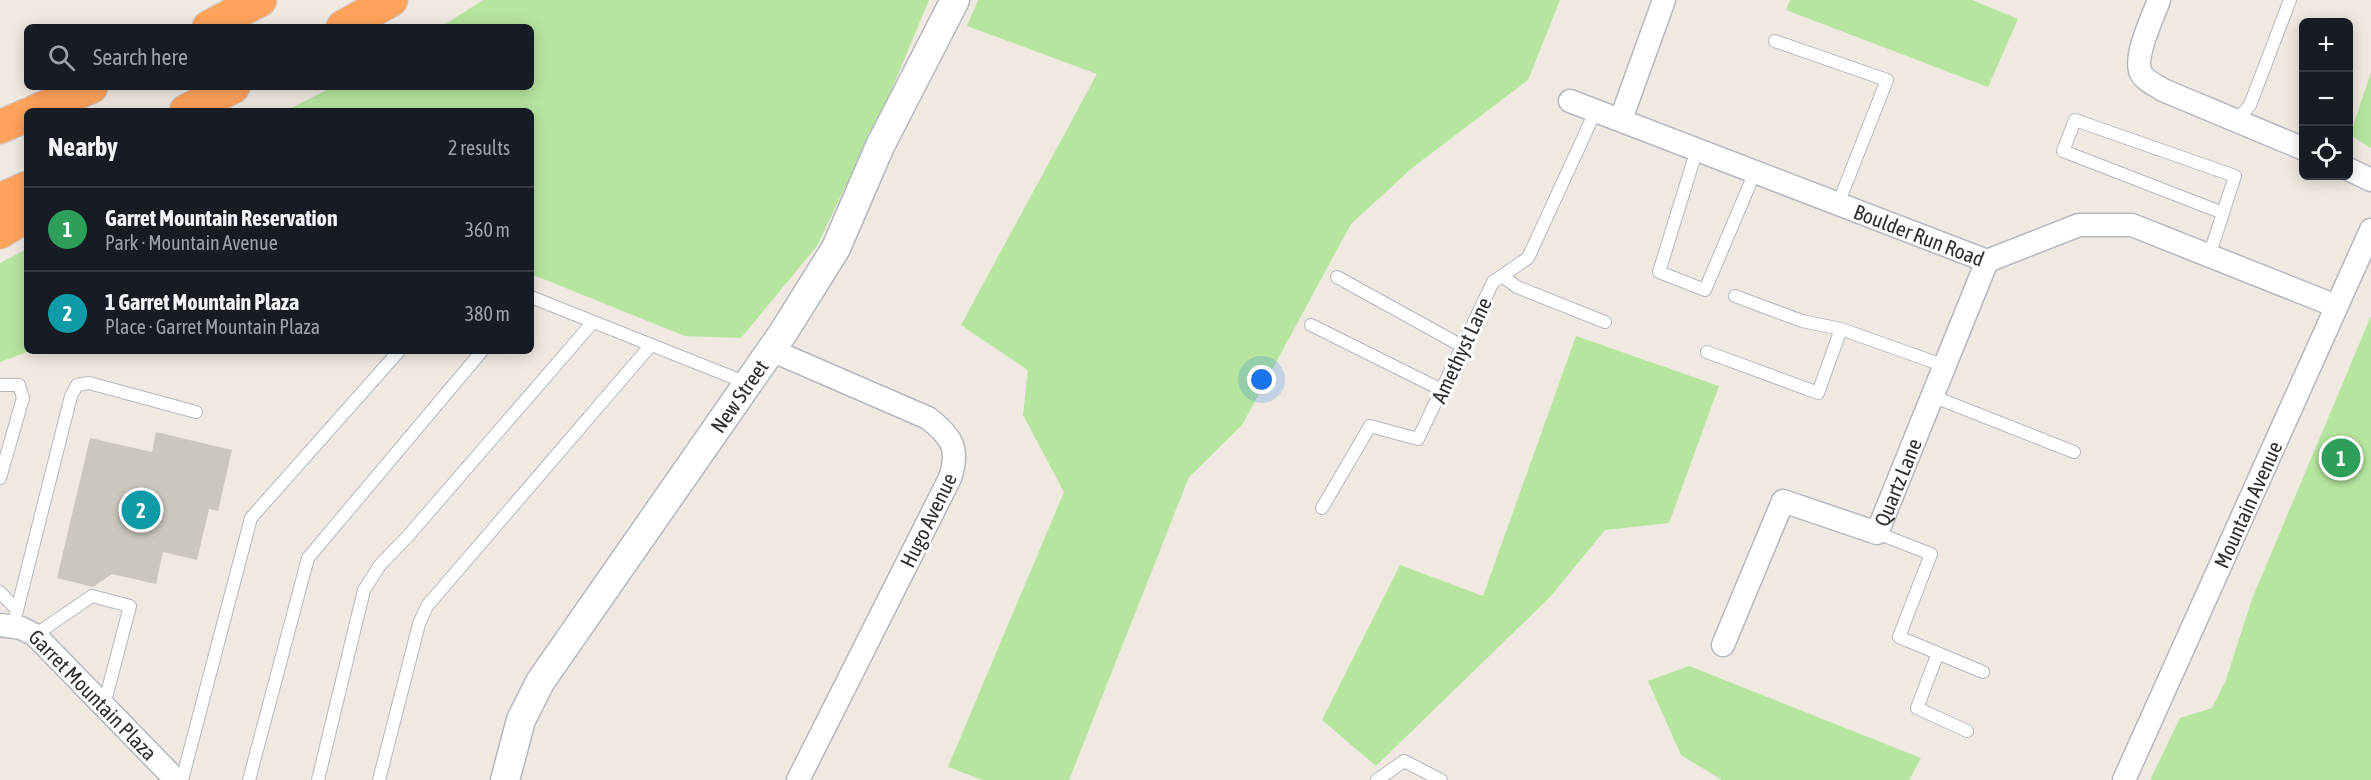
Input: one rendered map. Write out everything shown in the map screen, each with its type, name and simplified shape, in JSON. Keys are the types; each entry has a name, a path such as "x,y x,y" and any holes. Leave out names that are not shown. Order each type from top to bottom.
{"highway":[{"path":"215,24 260,0"},
{"path":"348,24 391,0"},
{"path":"43,108 84,90"},
{"path":"192,108 229,90"},
{"path":"202,108 230,90"},
{"path":"0,127 24,116"},
{"path":"0,200 24,189"},
{"path":"0,232 24,217"}],"street":[{"name":"New Street","path":"505,780 521,720 540,682 748,384 836,248 880,146 956,0"},
{"path":"1621,119 1664,0"},
{"path":"2158,0 2139,64 2146,79 2163,90 2299,147"},
{"name":"Boulder Run Road","path":"1570,101 1987,261 2079,225 2132,225 2336,306"},
{"path":"2353,171 2371,180"},
{"name":"Mountain Avenue","path":"2124,780 2371,230"},
{"name":"Quartz Lane","path":"1723,645 1783,501 1877,533 1987,261"},
{"name":"Hugo Avenue","path":"771,350 928,418 945,431 955,457 950,478 798,780"},
{"name":"Garret Mountain Plaza","path":"10,621 35,634 176,780"}],"lane":[{"path":"2236,121 2250,105 2289,0"},
{"path":"1775,41 1887,80 1839,204"},
{"name":"Amethyst Lane","path":"1322,508 1370,426 1418,439 1493,282 1528,258 1596,110"},
{"path":"2209,256 2223,213 2235,176 2075,120 2063,151 2223,213"},
{"path":"1697,149 1659,272 1668,276 1705,290 1755,172"},
{"path":"1502,276 1517,287 1605,322"},
{"path":"1337,278 1462,346"},
{"path":"1735,296 1802,321 1841,329 1945,366"},
{"path":"534,298 748,384"},
{"path":"318,780 364,590 380,565 408,536 593,322"},
{"path":"1311,325 1442,390"},
{"path":"1707,352 1818,393 1841,329"},
{"path":"380,780 419,624 427,606 651,345"},
{"path":"182,780 251,518 396,354"},
{"path":"249,780 308,558 479,354"},
{"path":"10,621 71,396 77,385 89,383 196,412"},
{"path":"0,385 19,385 23,398 0,478"},
{"path":"1932,396 2074,452"},
{"path":"1877,533 1931,554 1899,637 1983,672"},
{"path":"0,592 10,621"},
{"path":"35,634 92,596 130,606 104,705"},
{"path":"1938,653 1917,708 1967,731"},
{"path":"1377,780 1404,761 1441,780"}],"green space":[{"path":"483,0 929,0 891,91 817,246 741,338 685,336 534,275 534,108 292,108 326,90 534,90 534,24 446,24"},
{"path":"978,0 1560,0 1528,80 1412,168 1351,224 1242,425 1189,477 1069,780 983,780 948,767 1064,492 1023,415 1028,370 961,325 1097,74 967,26"},
{"path":"1790,0 1972,0 2018,19 1988,87 1786,10"},
{"path":"2371,72 2371,148 2353,137 2353,126"},
{"path":"24,251 24,353 0,362 0,263"},
{"path":"2371,316 2371,780 2150,780 2180,718 2212,708 2226,680 2252,599"},
{"path":"1576,336 1719,386 1669,523 1605,530 1549,598 1376,766 1322,720 1400,565 1483,596"},
{"path":"1689,666 1921,758 1909,780 1722,780 1681,755 1648,681"}],"building":[{"path":"156,432 232,450 218,511 209,509 197,560 163,552 156,584 112,574 93,587 57,578 90,438 152,452"}],"place":[{"name":"Garret Mountain Reservation","path":"2341,458"},
{"name":"1 Garret Mountain Plaza","path":"141,510"}]}
